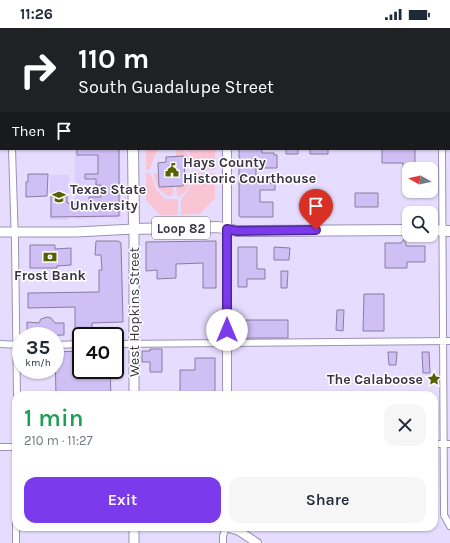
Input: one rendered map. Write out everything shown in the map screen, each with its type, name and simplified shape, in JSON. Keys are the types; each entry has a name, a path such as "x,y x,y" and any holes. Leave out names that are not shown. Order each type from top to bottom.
{"main road":[{"path":"133,150 134,229"},
{"name":"Loop 82","path":"0,232 72,232 218,227 237,231 402,230"},
{"name":"West Hopkins Street","path":"134,229 134,391"},
{"path":"134,531 134,543"}],"street":[{"path":"12,150 18,327"},
{"path":"227,150 227,391"},
{"path":"442,150 446,231 443,341 447,444 444,515 450,526"},
{"path":"124,344 450,341"},
{"path":"0,344 12,345"},
{"path":"17,391 18,379"},
{"path":"0,447 12,447"},
{"path":"16,531 16,543"},
{"path":"223,543 225,531"},
{"path":"239,531 257,543"}],"shaded area":[{"path":"75,150 120,150 121,217 75,219"},
{"path":"146,150 159,150 156,153 150,169 146,170"},
{"path":"176,150 183,150 187,153 193,169 189,169 188,165 185,166 185,163 176,157"},
{"path":"187,150 215,150 215,170 195,169"},
{"path":"146,173 150,173 156,189 165,199 178,199 178,215 160,215 146,200"},
{"path":"153,173 158,173 159,186 173,186 173,194 171,196 167,196 158,188"},
{"path":"189,173 192,173 187,190 179,197 177,195 176,186 183,186 185,176 189,176"},
{"path":"195,173 215,173 215,198 200,214 181,215 181,199 188,191"},
{"name":"Texas State University","path":"50,175 69,175 68,220 50,220"}],"building":[{"path":"77,150 119,150 119,216 51,217 51,195 67,196 67,203 89,204 89,197 101,197 101,185 96,185 96,179 85,179 85,174 98,174 98,155 77,155"},
{"path":"239,150 262,150 262,153 274,153 274,155 277,155 277,168 256,168 256,183 275,183 275,190 260,190 260,202 273,202 273,217 239,216"},
{"path":"286,150 298,150 298,154 286,154"},
{"path":"310,150 328,150 328,154 310,154"},
{"path":"382,150 415,150 415,162 382,163"},
{"name":"Hays County Historic Courthouse","path":"184,156 185,180 183,186 159,187 158,163 166,162 166,157"},
{"path":"28,174 48,174 47,196 26,197 26,182 28,182"},
{"path":"355,193 378,193 378,207 355,207"},
{"path":"96,241 118,241 121,243 123,322 92,323 92,327 75,327 75,307 28,308 28,293 99,292 99,270 102,270 101,255 95,255"},
{"path":"216,241 216,288 203,288 203,263 176,264 176,278 157,279 157,270 146,271 146,242"},
{"path":"406,242 406,246 425,246 425,262 407,262 407,268 385,268 385,243"},
{"name":"Frost Bank","path":"30,245 55,245 55,249 71,248 71,265 57,266 57,268 30,268"},
{"path":"238,247 257,247 257,269 265,269 265,279 247,279 247,287 238,287"},
{"path":"274,247 290,248 289,260 274,260"},
{"path":"281,271 288,271 287,288 281,288"},
{"path":"364,294 384,294 384,331 363,331"},
{"path":"337,310 344,310 343,331 336,330"},
{"path":"47,317 51,318 55,323 64,323 64,327 27,327 27,322 39,323 41,319"},
{"path":"246,320 288,320 288,338 242,338 241,324"},
{"path":"150,349 162,349 162,372 150,372 150,362 142,362 142,351 150,351"},
{"path":"72,351 72,379 110,379 111,391 56,391 56,379 64,379 64,352"},
{"path":"388,352 397,352 396,365 389,365"},
{"path":"422,352 429,352 430,373 423,373"},
{"path":"195,358 215,358 215,391 180,391 180,370 195,370"}],"place":[{"name":"Hays County Historic Courthouse","path":"172,170"},
{"name":"Texas State University","path":"59,197"},
{"name":"Frost Bank","path":"50,257"},
{"name":"The Calaboose","path":"434,379"}],"route":[{"path":"227,330 227,229 237,231 316,230"}]}
